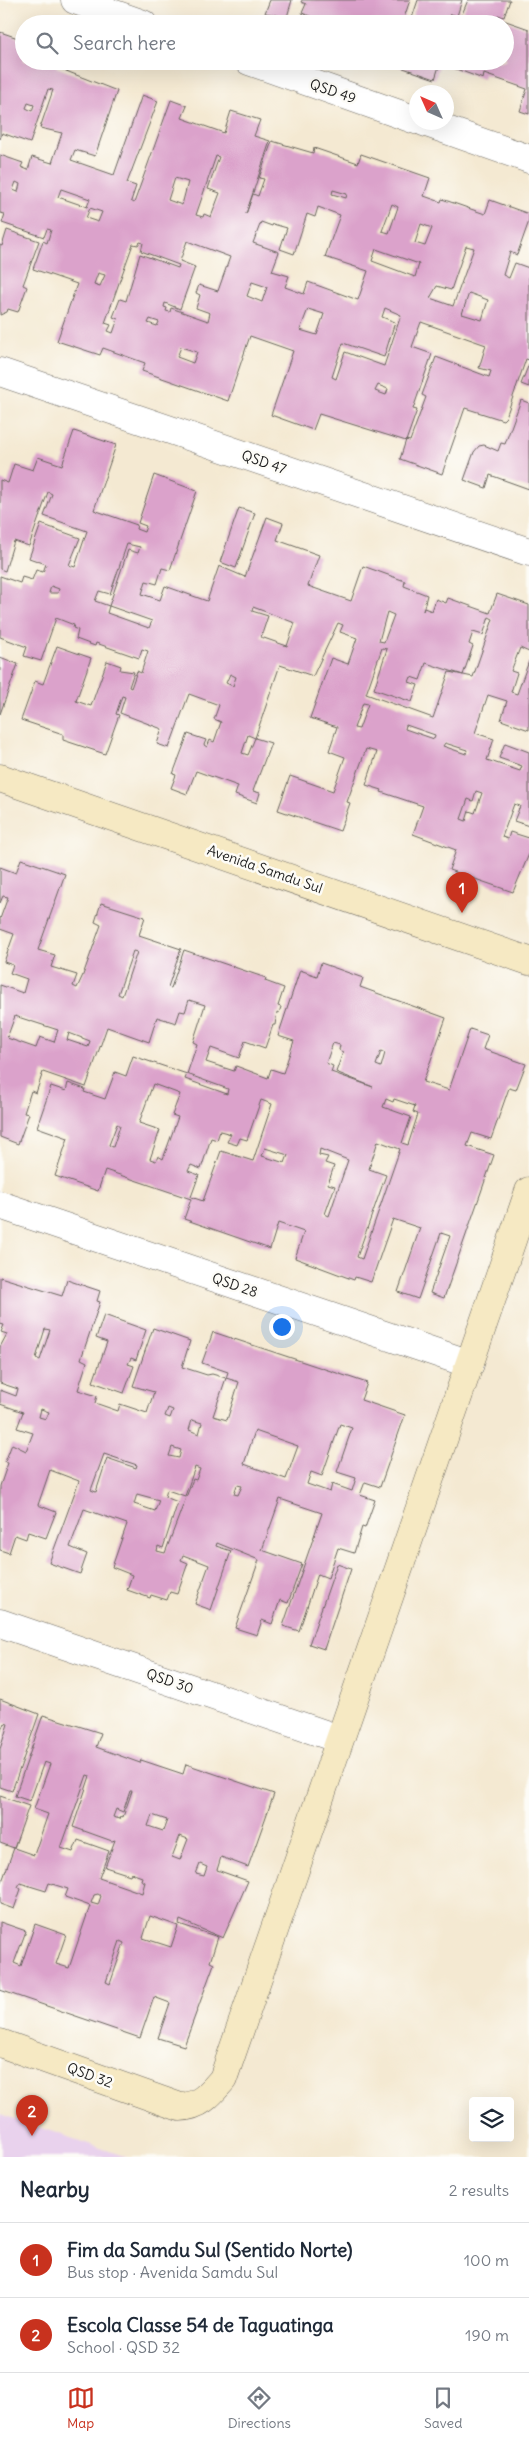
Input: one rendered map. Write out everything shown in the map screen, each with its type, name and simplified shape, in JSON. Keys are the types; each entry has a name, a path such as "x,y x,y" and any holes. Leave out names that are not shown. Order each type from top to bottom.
{"street":[{"path":"75,0 117,15"},
{"name":"QSD 49","path":"274,70 409,118"},
{"path":"447,130 529,159"},
{"name":"QSD 47","path":"0,372 529,552"},
{"name":"Avenida Samdu Sul","path":"0,778 529,961"},
{"path":"339,1739 529,1191"},
{"name":"QSD 28","path":"0,1205 470,1364"},
{"name":"QSD 30","path":"0,1623 339,1739"},
{"name":"QSD 32","path":"0,2043 180,2107 192,2106 201,2102 222,2079 339,1739"}],"shaded area":[{"path":"0,2114 127,2157 0,2157"}],"building":[{"path":"270,0 292,0 288,15 265,13"},
{"path":"302,0 410,0 405,15 307,15 302,13 306,4 301,2"},
{"path":"418,0 462,0 457,15 413,15"},
{"path":"468,0 510,0 505,15 462,15"},
{"path":"514,24 529,29 529,114 520,111 527,89 484,74 483,79 459,70 514,70"},
{"path":"0,32 15,37 15,70 64,70 117,91 95,156 75,150 71,160 114,175 142,95 158,101 127,183 136,186 131,201 134,203 171,100 187,106 182,118 224,133 231,111 260,120 254,136 270,141 246,214 253,194 258,196 264,179 259,178 272,141 313,153 314,148 358,163 361,154 430,178 424,196 441,202 442,199 485,214 490,200 529,214 529,221 517,255 510,252 503,275 509,278 515,263 529,268 529,360 526,359 506,417 503,420 465,408 442,474 400,459 406,441 319,414 313,430 271,415 293,351 250,336 228,401 142,371 145,363 103,348 100,355 57,341 77,284 33,269 43,241 47,243 51,230 47,229 44,237 2,223 5,214 0,213 0,155 23,163 21,167 28,170 32,157 52,163 62,133 40,128 53,90 48,89 30,143 2,133 0,139","holes":["28,103 34,105 32,111 26,108","216,156 219,157 208,189 220,193 211,217 204,214 203,217 196,215","175,178 188,182 182,205 168,200","16,182 20,184 18,192 13,190","61,189 90,199 87,207 58,197","333,190 347,194 346,198 332,194","392,204 398,207 389,233 382,231","318,207 340,215 325,257 368,271 358,300 308,282 304,294 285,287 289,276 272,271 279,252 253,243 261,222 287,228 280,249 294,254 307,214 315,217","90,208 102,212 98,222 86,218","421,224 432,228 425,246 415,243","187,241 230,257 218,291 199,285 196,293 200,295 196,308 210,313 208,321 171,308 170,312 166,311 165,303 180,309 195,267 180,261","143,243 141,251 179,265 178,268 140,254 126,301 120,299 113,317 118,319 113,333 108,331 111,325 105,323 133,244","466,246 474,248 453,306 430,298 437,286 451,290","376,249 419,264 415,277 372,261","98,273 105,275 100,286 94,284","252,282 267,287 262,302 247,296","469,293 488,300 482,320 462,314","385,308 401,315 384,366 345,352 336,379 332,377 343,343 384,357 395,322 382,317","308,309 324,314 317,335 300,330","150,319 159,322 157,326 148,323","421,322 486,345 479,368 491,371 489,377 436,357 422,395 426,397 410,441 406,440 417,410 413,409 432,354 412,347","181,347 197,352 193,363 177,357","378,385 388,389 386,395 375,391"]},
{"path":"409,70 438,70 435,79"},
{"path":"7,230 39,241 23,285 27,287 18,312 8,309 7,312 0,315 0,245 2,246"},
{"path":"529,364 529,387 521,384"},
{"path":"521,400 529,403 529,489 490,475 486,488 464,480 474,452 479,446 484,445 498,451 501,443 505,444"},
{"path":"74,431 116,445 94,510 137,525 136,529 144,532 146,526 138,523 154,475 197,491 170,570 162,568 157,584 146,581 142,594 160,600 165,586 207,601 219,566 245,577 267,517 283,523 277,540 319,555 308,586 351,601 363,566 405,581 404,586 427,595 423,611 424,608 432,611 436,599 446,603 448,598 490,613 497,594 529,605 529,652 520,648 511,671 517,673 511,692 517,694 529,661 529,730 501,720 507,701 488,695 475,733 494,739 487,760 520,771 522,766 499,758 505,743 529,752 529,826 514,821 520,806 514,804 502,837 508,839 510,832 529,838 529,854 513,892 449,870 456,850 413,834 423,806 366,785 377,752 366,749 347,802 350,803 340,831 278,810 290,776 333,791 345,757 329,751 337,727 310,718 331,658 348,664 357,638 340,632 343,625 338,623 313,676 280,665 255,738 271,743 253,791 260,793 257,803 235,795 238,786 196,771 187,794 171,788 176,775 173,774 188,734 206,740 204,745 207,747 210,740 214,742 221,722 214,719 219,705 189,694 169,748 157,744 162,729 120,713 125,697 122,696 116,714 119,715 105,754 63,740 63,734 21,720 35,681 43,684 57,646 91,658 76,701 91,706 107,661 121,666 120,670 134,672 129,687 131,688 137,671 141,673 148,651 142,649 139,658 96,643 95,646 76,639 78,630 73,628 74,625 56,618 41,661 24,656 27,647 0,637 0,576 20,583 22,577 32,580 36,570 43,572 46,564 29,558 41,524 80,538 69,565 75,567 87,531 44,516 52,494 48,492 29,546 14,541 5,571 0,569 0,480 8,483 14,464 33,470 38,457 62,465","holes":["127,544 140,547 138,553 128,550 109,606 95,601 99,591 110,594","51,586 59,589 58,593 49,593","109,606 152,621 149,628 107,613","253,607 295,623 287,646 261,637 268,616 252,611","387,612 394,615 384,642 379,641","489,617 493,619 473,677 463,675 473,646 469,644 473,632 483,635","382,648 387,649 374,689 412,702 418,685 409,682 411,677 420,680 426,663 462,675 449,672 433,718 366,694","230,674 236,677 233,686 226,683","363,703 368,704 359,729 354,728","406,725 435,735 434,739 405,729","248,735 255,738 248,755 242,753","445,743 467,750 466,754 443,746","476,791 482,793 475,813 469,811 466,821 461,819 468,799 473,801"]},
{"path":"239,508 255,513 236,568 220,562"},
{"path":"0,657 18,664 0,714"},
{"path":"21,859 65,874 38,950 55,955 51,967 77,975 73,986 77,988 101,925 95,922 101,903 145,917 139,935 181,949 168,987 171,988 184,950 266,978 265,981 284,988 278,1006 281,1007 279,1013 277,1012 275,1025 273,1025 265,1048 245,1041 239,1058 211,1048 206,1062 234,1071 236,1066 268,1078 271,1069 283,1073 294,1041 278,1036 300,970 317,976 321,963 363,978 360,987 446,1018 423,1082 449,1090 470,1029 488,1035 483,1049 526,1064 516,1090 509,1088 491,1139 472,1133 467,1146 494,1155 444,1298 430,1293 450,1236 441,1233 418,1299 398,1292 420,1228 393,1219 371,1282 355,1277 354,1280 295,1258 304,1232 278,1223 270,1249 184,1219 191,1199 105,1170 98,1191 55,1176 68,1138 37,1127 51,1086 66,1091 68,1083 85,1089 84,1092 105,1099 115,1072 126,1076 133,1056 187,1074 197,1044 193,1042 205,1005 189,1000 185,1012 180,1011 176,1023 157,1017 149,1042 107,1027 86,1087 43,1072 36,1093 31,1091 24,1113 29,1114 18,1144 0,1137 0,985 23,993 27,979 10,973 13,965 4,962 14,934 0,929 0,919 8,897 3,896 0,903 0,867 16,873","holes":["133,951 137,952 122,996 118,994","15,1016 58,1030 54,1042 40,1037 36,1048 7,1038","69,1033 90,1041 88,1047 67,1040","333,1043 340,1045 339,1050 343,1052 336,1072 373,1087 331,1072 333,1066 326,1063","381,1051 385,1053 381,1067 376,1065","187,1074 228,1089 227,1094 185,1079","153,1084 180,1094 172,1115 178,1117 163,1159 158,1156 156,1161 150,1159 160,1130 139,1123","386,1099 393,1102 394,1099 415,1106 413,1112 418,1114 408,1145 402,1143 411,1117 383,1107","261,1100 272,1104 253,1161 221,1151 203,1201 191,1197 199,1175 188,1171 191,1165 201,1169 211,1138 217,1140 220,1131 231,1134 227,1142 237,1145 240,1138 247,1140","117,1124 120,1126 113,1147 109,1145","378,1141 400,1149 362,1259 357,1257 386,1175 369,1169","265,1148 288,1155 285,1163 262,1156","320,1149 348,1160 329,1216 325,1214 335,1186 328,1184 334,1166 325,1163 328,1157 319,1155"]},
{"path":"0,1277 62,1296 67,1280 100,1291 97,1301 100,1302 81,1359 87,1362 78,1390 97,1396 95,1403 118,1411 120,1404 147,1413 154,1392 133,1386 153,1328 190,1341 182,1367 207,1375 212,1374 226,1378 228,1372 202,1363 213,1332 367,1383 361,1400 405,1415 380,1487 365,1482 360,1495 375,1500 365,1528 362,1527 354,1553 338,1548 328,1578 318,1574 299,1631 283,1626 322,1513 280,1499 262,1550 302,1564 288,1603 280,1600 272,1624 262,1620 257,1635 235,1628 259,1560 217,1543 216,1546 231,1551 211,1610 195,1604 209,1565 183,1555 181,1560 188,1563 177,1594 170,1592 167,1600 151,1595 150,1598 127,1590 132,1575 112,1567 127,1524 84,1509 70,1547 87,1554 80,1574 49,1563 79,1481 50,1470 38,1505 56,1512 46,1538 28,1532 26,1539 15,1535 9,1553 0,1550 0,1486 8,1463 5,1462 12,1444 26,1451 33,1433 17,1428 23,1412 0,1404 0,1390 16,1396 18,1389 0,1383 0,1347 7,1334 1,1332 4,1325 0,1324","holes":["45,1329 50,1330 40,1360 36,1358","226,1378 239,1382 227,1420 213,1416","168,1408 173,1410 170,1418 165,1416","41,1409 49,1412 46,1419 39,1417","192,1420 202,1423 199,1434 189,1430","340,1424 352,1428 337,1472 356,1478 352,1491 332,1484 330,1492 307,1484 311,1472 322,1476","255,1431 298,1446 286,1479 244,1464","172,1447 181,1450 179,1458 169,1456","104,1454 137,1465 136,1468 107,1458 96,1492 91,1490","195,1467 200,1469 196,1480 193,1479 165,1553 157,1551 158,1546 163,1548 178,1502 165,1497 167,1490 185,1496","237,1485 242,1486 238,1495 234,1494","137,1494 159,1500 155,1511 134,1504"]},
{"path":"104,1315 146,1330 136,1360 131,1358 128,1364 134,1366 124,1393 93,1382 107,1342 96,1338"},
{"path":"337,1564 351,1569 324,1649 309,1644"},
{"path":"0,1699 39,1714 12,1791 0,1787 0,1749 8,1724 4,1723 0,1733"},
{"path":"43,1715 101,1733 96,1747 140,1763 141,1760 183,1774 186,1764 274,1794 248,1867 221,1857 217,1870 248,1881 223,1938 180,1920 179,1924 218,1937 210,1962 214,1964 184,2046 158,2038 170,2003 154,1997 140,2038 0,1990 0,1922 26,1931 14,1963 21,1966 35,1924 66,1935 56,1964 69,1968 90,1906 65,1897 68,1889 49,1883 46,1891 20,1883 18,1887 21,1889 14,1909 0,1904 0,1887 14,1848 34,1855 48,1814 34,1809 50,1764 44,1762 30,1801 15,1796","holes":["87,1775 90,1776 73,1827 112,1841 115,1840 105,1867 142,1877 141,1880 145,1882 142,1893 99,1878 109,1851 78,1840 73,1852 61,1848","130,1791 132,1791 123,1817 121,1816 120,1819 113,1817 116,1809 123,1812","152,1815 167,1820 163,1831 148,1826","180,1836 188,1839 180,1860 172,1857","200,1864 207,1867 204,1876 196,1874","98,1894 101,1896 98,1905 91,1903 94,1895","150,1916 178,1926 171,1947 143,1938","120,1941 124,1943 110,1984 106,1982"]},
{"path":"0,1796 29,1806 14,1848 0,1843"}],"place":[{"name":"Fim da Samdu Sul (Sentido Norte)","path":"462,913"},
{"name":"Escola Classe 54 de Taguatinga","path":"32,2136"}]}
